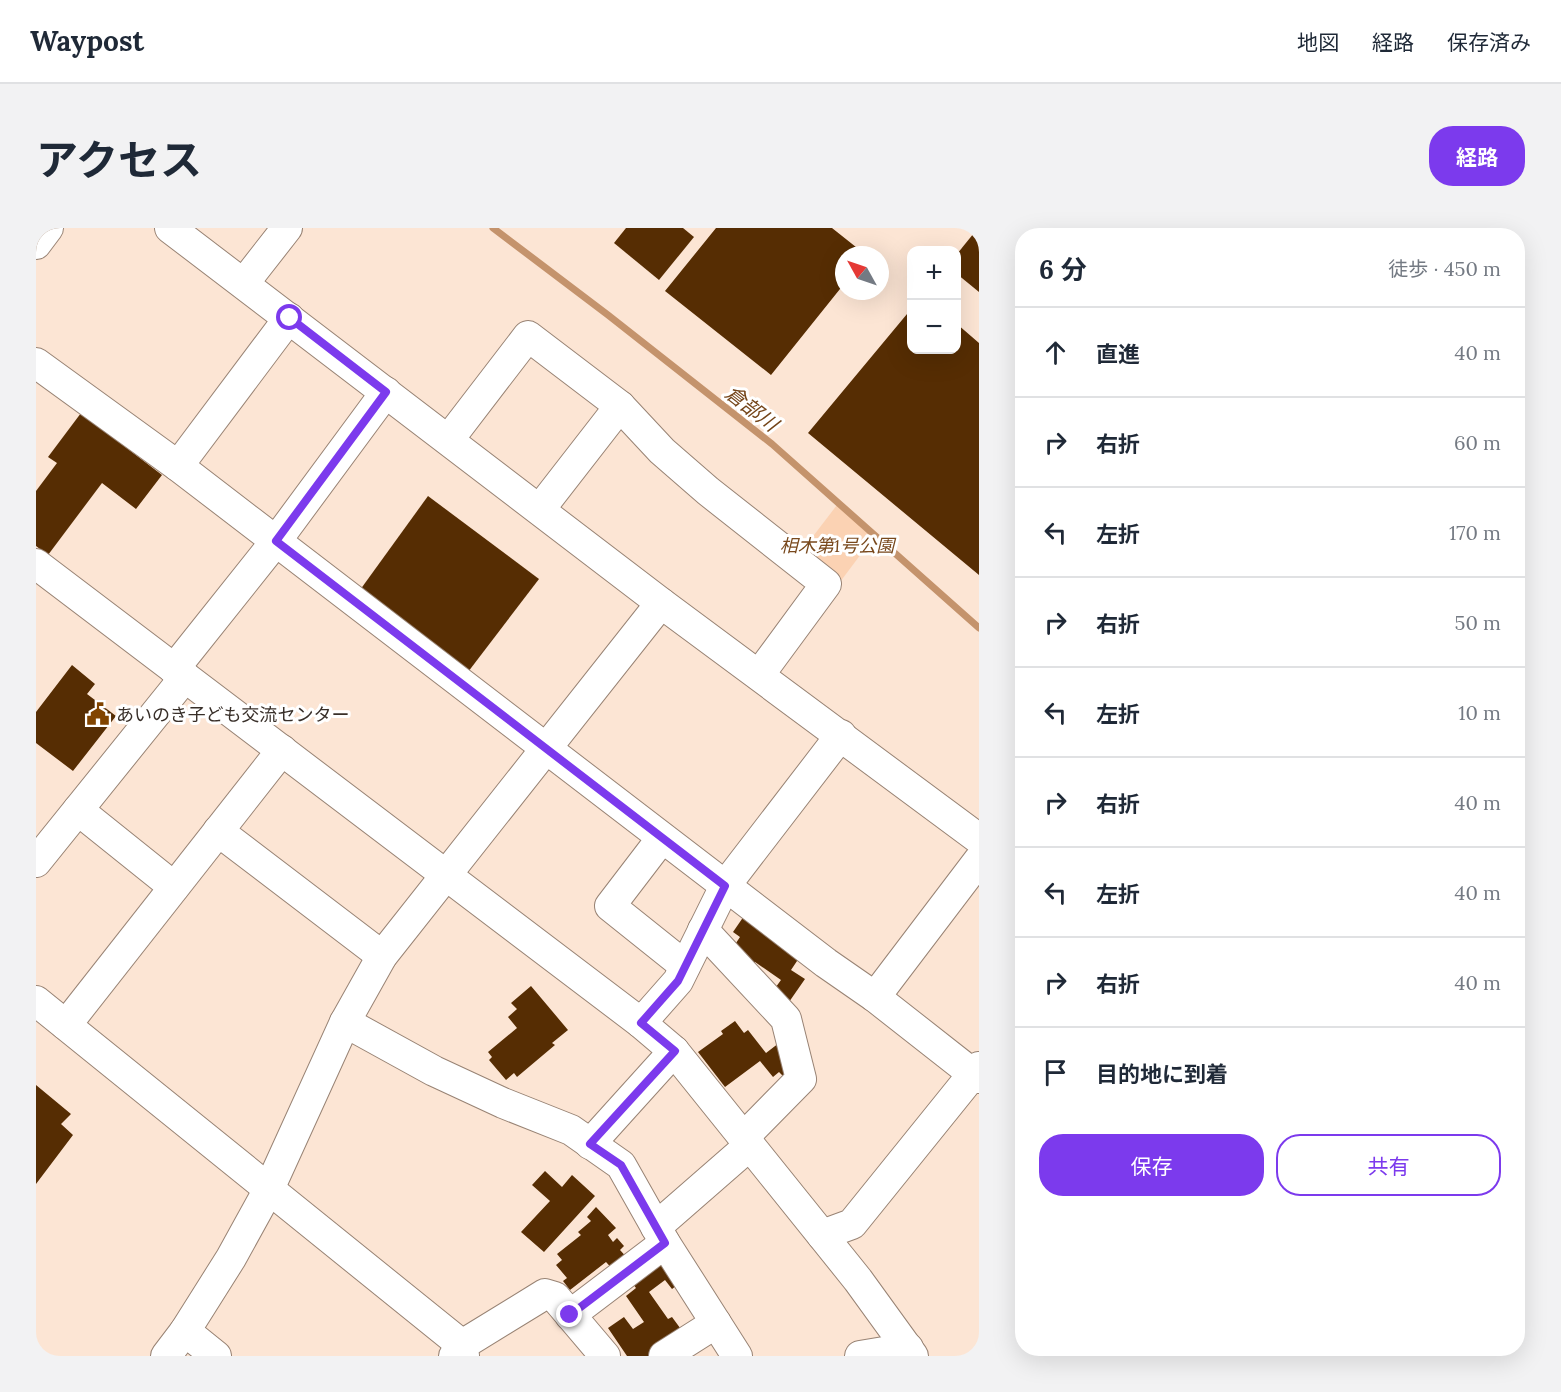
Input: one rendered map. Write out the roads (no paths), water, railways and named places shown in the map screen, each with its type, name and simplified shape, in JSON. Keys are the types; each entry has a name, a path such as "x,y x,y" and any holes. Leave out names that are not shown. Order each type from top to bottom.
{"street":[{"path":"36,244 48,228"},
{"path":"170,228 661,603 979,839"},
{"path":"244,283 287,228"},
{"path":"178,465 290,318"},
{"path":"449,440 528,336 620,406 662,451 708,491 826,584 759,675"},
{"path":"36,363 178,465 826,963 977,1073 852,1224 822,1235"},
{"path":"36,862 78,810 386,392"},
{"path":"540,509 620,406"},
{"path":"36,564 675,1051 858,1280 911,1352"},
{"path":"166,1356 185,1331 231,1258 269,1189 345,1022 382,956 661,603"},
{"path":"641,1023 678,981 725,886 841,735"},
{"path":"66,1025 282,750"},
{"path":"78,810 174,887"},
{"path":"218,831 382,956"},
{"path":"662,838 610,906 685,966"},
{"path":"875,997 979,861"},
{"path":"570,1315 660,1235 747,1141 801,1078 786,1019 703,930"},
{"path":"36,1001 269,1189 460,1352 545,1294 555,1297 605,1356"},
{"path":"345,1022 434,1071 503,1103 571,1130 621,1165 660,1235 737,1356"},
{"path":"590,1144 675,1051"},
{"path":"664,1356 716,1323"},
{"path":"185,1331 216,1356"},
{"path":"860,1356 911,1352"}],"waterway":[{"name":"倉部川","path":"493,228 772,444 979,628"}],"place":[{"name":"あいのき子ども交流センター","path":"98,714"}],"park label":[{"name":"相木第1号公園","path":"837,545"}]}
